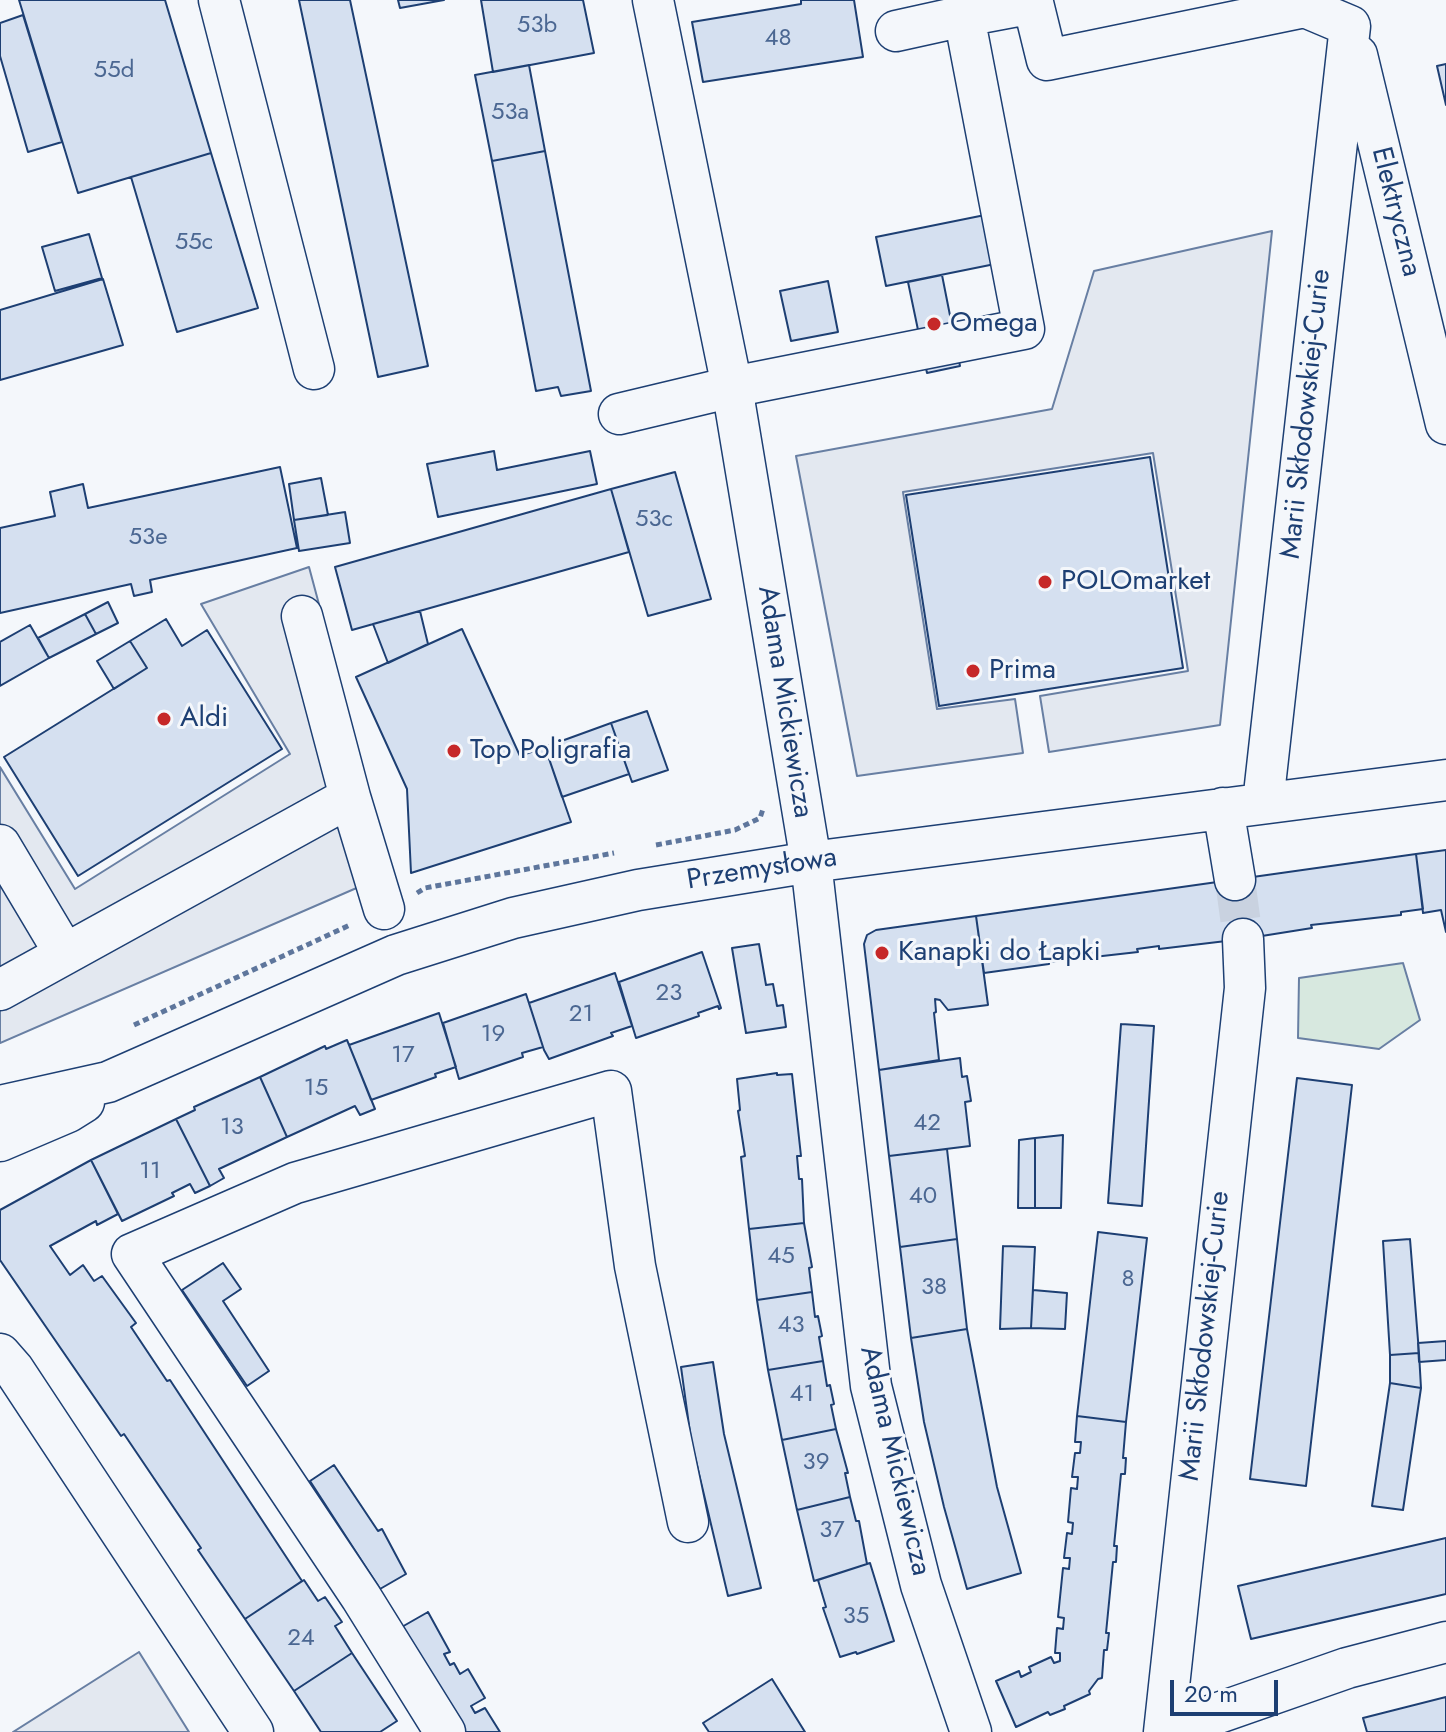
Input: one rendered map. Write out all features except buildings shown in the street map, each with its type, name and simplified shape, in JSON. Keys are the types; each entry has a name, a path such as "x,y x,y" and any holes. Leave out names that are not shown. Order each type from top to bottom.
{"street":[{"path":"219,0 314,369"},
{"name":"Adama Mickiewicza","path":"653,0 732,387 811,862 871,1386 921,1585 971,1732"},
{"path":"896,31 1033,3 1047,60 1305,7 1347,13"},
{"name":"Elektryczna","path":"1347,13 1446,424"},
{"name":"Marii Skłodowskiej-Curie","path":"1263,803 1347,13"},
{"path":"619,414 732,387 1024,329 964,16"},
{"path":"302,616 350,797 384,909"},
{"name":"Przemysłowa","path":"0,1106 108,1082 396,955 513,918 638,890 811,862 1446,780"},
{"path":"0,990 350,797"},
{"path":"1223,808 1235,880"},
{"path":"0,845 65,954"},
{"name":"Marii Skłodowskiej-Curie","path":"1164,1732 1245,988 1243,939"},
{"name":"Przemysłowa","path":"0,1141 68,1112 108,1082"},
{"path":"445,1732 361,1597 132,1254 295,1183 611,1091 635,1266 688,1522"},
{"path":"5,1355 253,1732"},
{"path":"1164,1732 1347,1668 1446,1642"}],"shaded area":[{"path":"1272,231 1220,725 1049,752 1040,696 1188,671 1153,453 903,492 937,709 1015,699 1023,753 857,776 796,456 1052,409 1094,271"},
{"path":"309,567 391,873 0,1043 0,767 75,889 290,754 201,604"},
{"path":"1403,963 1420,1020 1379,1049 1298,1038 1299,978"},
{"path":"139,1652 189,1732 13,1732"}],"tunnel":[{"path":"1235,880 1243,939"}],"place":[{"name":"Omega","path":"934,324"},
{"name":"POLOmarket","path":"1045,582"},
{"name":"Prima","path":"973,671"},
{"name":"Aldi","path":"164,719"},
{"name":"Top Poligrafia","path":"454,751"},
{"name":"Kanapki do Łapki","path":"882,953"}]}
